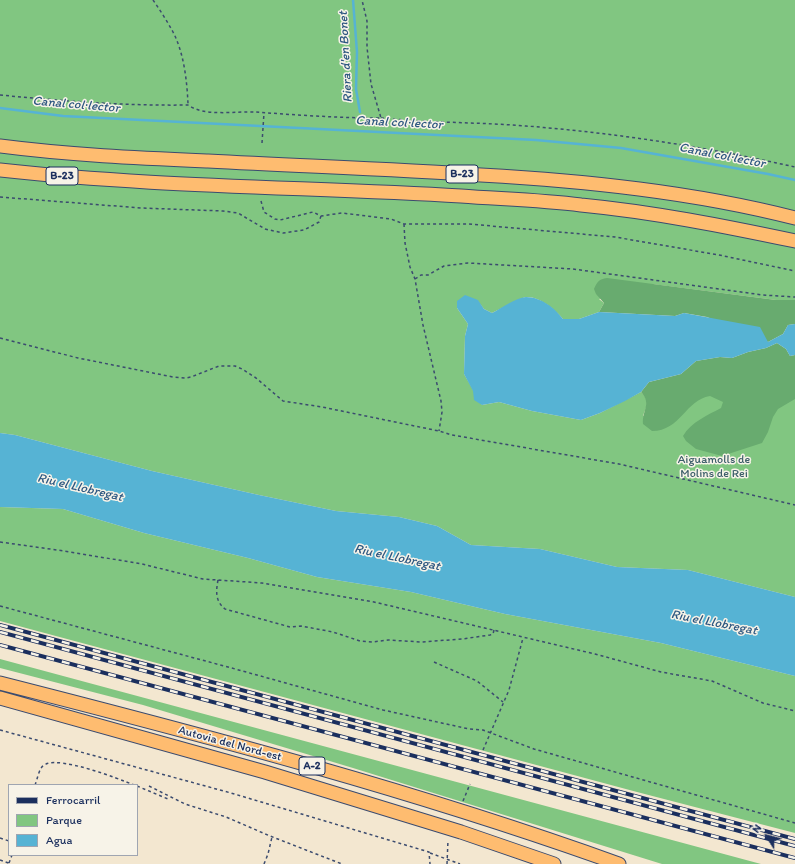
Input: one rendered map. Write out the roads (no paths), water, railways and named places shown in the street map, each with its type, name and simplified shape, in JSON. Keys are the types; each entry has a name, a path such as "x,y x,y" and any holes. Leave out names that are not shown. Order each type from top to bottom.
{"highway":[{"name":"B-23","path":"0,146 126,157 543,179 634,189 693,198 795,218"},
{"name":"B-23","path":"0,170 43,175 160,183 410,193 532,200 630,210 795,241"},
{"name":"Autovia del Nord-est","path":"0,683 99,708 342,774 563,844 619,864"},
{"name":"Autovia del Nord-est","path":"0,698 273,775 460,832 554,864"}],"water":[{"path":"465,295 478,300 484,309 492,313 517,299 532,297 547,304 563,319 579,319 599,312 675,316 684,313 760,327 768,342 783,334 788,325 795,324 795,355 790,356 786,349 777,343 766,348 748,352 732,358 720,357 696,361 681,374 649,382 641,392 625,401 581,420 532,411 499,402 482,405 474,400 473,391 464,374 465,336 468,324 457,308 457,301"},
{"name":"Riu el Llobregat","path":"0,433 15,435 152,471 259,495 336,511 399,517 437,526 471,545 540,549 617,567 688,570 795,597 795,676 661,643 505,614 411,592 317,577 248,558 144,533 63,509 0,507"}],"waterway":[{"name":"Riera d'en Bonet","path":"353,0 357,52 356,89 360,112"},
{"name":"Canal col·lector","path":"0,108 63,116 536,140 621,148 795,180"}],"railway":[{"path":"0,625 795,839"},
{"path":"0,632 795,846"},
{"path":"0,645 795,858"}],"park label":[{"name":"Aiguamolls de Molins de Rei","path":"714,467"}]}
